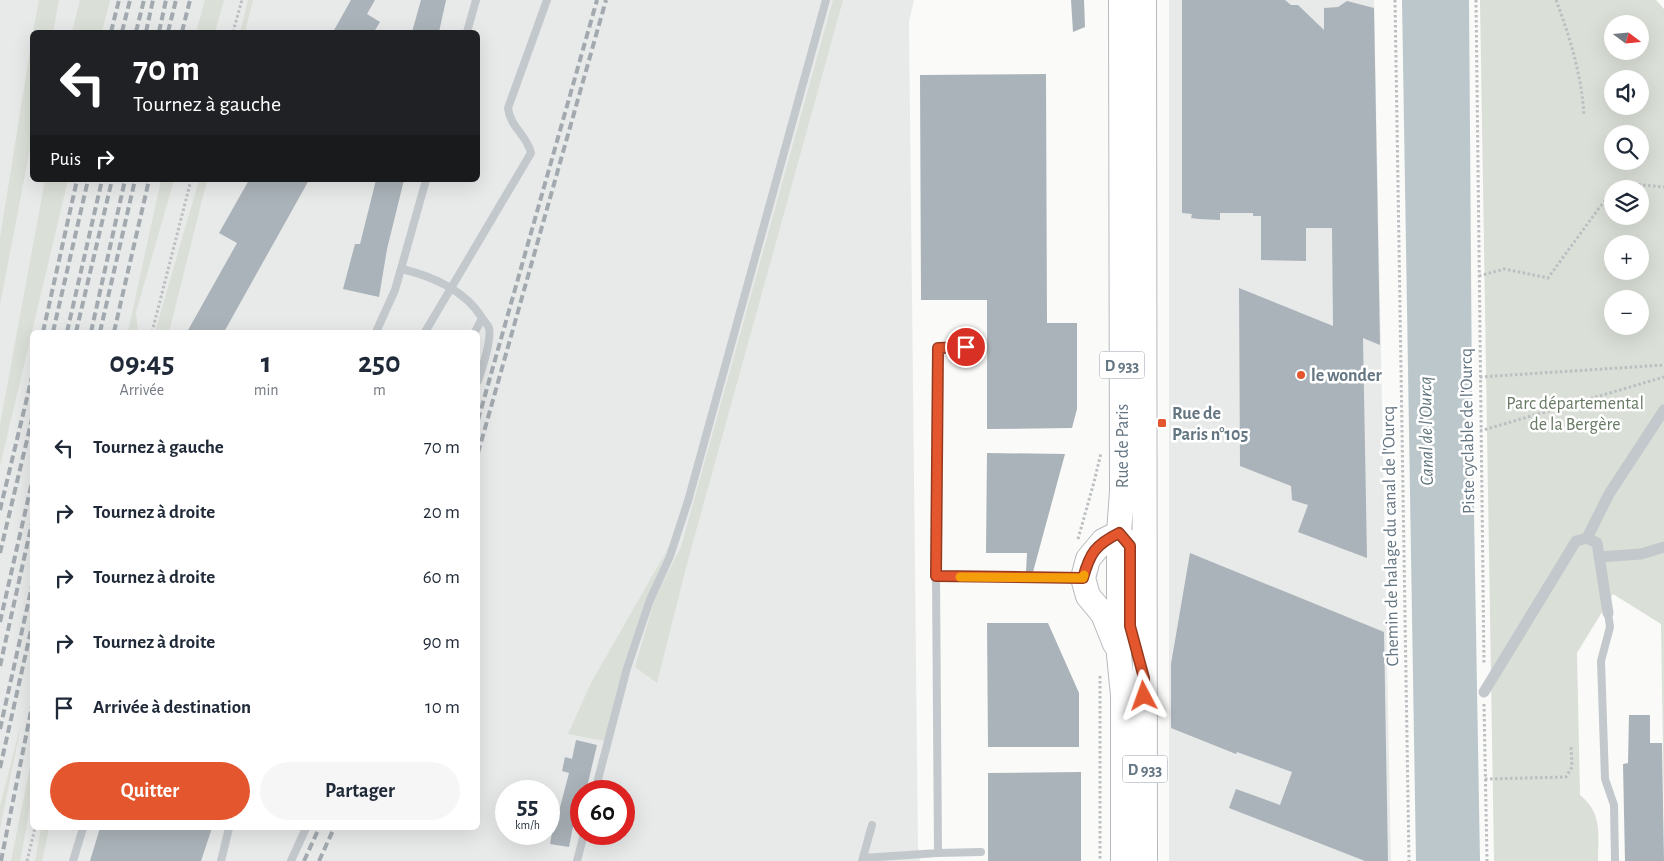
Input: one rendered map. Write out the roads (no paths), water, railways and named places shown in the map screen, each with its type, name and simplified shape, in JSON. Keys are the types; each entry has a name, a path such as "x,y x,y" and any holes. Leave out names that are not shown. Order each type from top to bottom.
{"main road":[{"name":"Rue de Paris","path":"1121,0 1122,491 1119,533 1119,655 1123,695 1123,861"},
{"name":"Rue de Paris","path":"1144,0 1145,861"},
{"path":"1119,655 1103,614 1088,596 1083,578 1088,559 1103,541 1119,533 1130,546 1130,626 1144,678"}],"street":[{"path":"1587,538 1609,494 1664,410"},
{"path":"1484,692 1576,541 1587,538 1597,544 1603,596 1608,613"},
{"path":"1599,557 1641,554 1664,547"}],"lane":[{"path":"468,30 476,0"},
{"path":"426,330 531,153 530,146 509,116 508,108 547,0"},
{"path":"598,780 627,668 650,600 670,556 688,501 826,0"},
{"path":"377,330 395,290 402,269 425,182"},
{"path":"402,269 426,276 451,288 477,309 489,328 486,355 480,374"},
{"path":"476,330 482,318"},
{"path":"938,852 936,576 938,348 980,346"},
{"path":"936,576 1083,578"},
{"path":"1608,613 1610,627 1600,662 1605,779 1614,805 1615,861"},
{"path":"872,825 862,860 938,852 981,852"},
{"path":"73,861 82,830"},
{"path":"221,861 229,830"},
{"path":"291,861 305,830"},
{"path":"577,861 581,845"}],"water":[{"name":"Canal de l'Ourcq","path":"1402,0 1469,0 1472,398 1480,861 1416,861"}],"railway":[{"path":"112,30 119,0"},
{"path":"122,30 130,0"},
{"path":"136,30 144,0"},
{"path":"146,30 153,0"},
{"path":"159,30 166,0"},
{"path":"168,30 176,0"},
{"path":"182,30 190,0"},
{"path":"480,413 597,0"},
{"path":"480,446 606,0"},
{"path":"43,330 77,182"},
{"path":"53,330 88,182"},
{"path":"67,330 102,182"},
{"path":"76,330 112,182"},
{"path":"91,330 125,182"},
{"path":"100,330 135,182"},
{"path":"114,330 149,182"},
{"path":"0,510 30,385"},
{"path":"0,553 30,427"},
{"path":"0,622 30,491"},
{"path":"0,666 30,532"},
{"path":"0,729 30,595"},
{"path":"0,768 30,635"},
{"path":"1,861 30,716"},
{"path":"304,861 318,830"},
{"path":"319,861 333,830"}],"place":[{"name":"le wonder","path":"1301,375"},
{"name":"Rue de Paris n°105","path":"1162,423"}],"park label":[{"name":"Parc départemental de la Bergère","path":"1575,413"}]}
